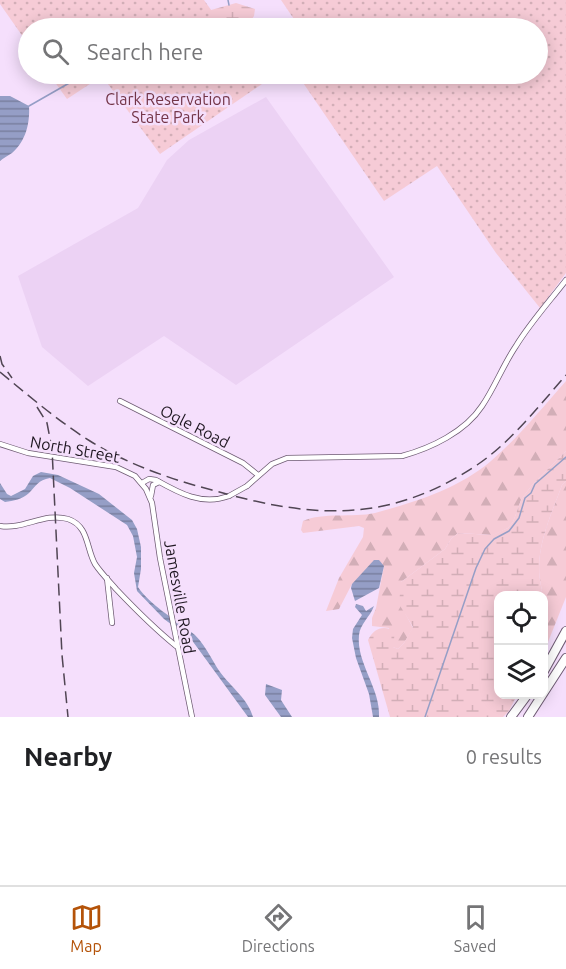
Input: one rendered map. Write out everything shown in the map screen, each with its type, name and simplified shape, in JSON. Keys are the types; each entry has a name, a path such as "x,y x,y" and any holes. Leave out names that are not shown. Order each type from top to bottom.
{"highway":[{"path":"548,662 566,631"},
{"path":"528,717 566,658"},
{"path":"511,717 524,699"}],"street":[{"path":"141,483 149,479 192,497 214,500 232,495 247,486 272,464 287,458 388,458 415,453 432,445 465,424 481,409 522,336 566,280"},
{"name":"Ogle Road","path":"120,401 243,463 258,475"},
{"name":"North Street","path":"0,444 28,453 117,467 130,473 141,483"},
{"path":"152,503 151,489 159,482"},
{"name":"Jamesville Road","path":"141,483 152,503 160,558 192,717"},
{"path":"0,526 19,526 53,518 74,522 84,531 96,565 129,603 177,646"},
{"path":"107,578 112,623"}],"shaded area":[{"path":"266,97 394,277 236,385 164,336 88,386 42,347 18,276 138,208 167,160 189,140"}],"green space":[{"path":"0,0 204,0 217,18 18,18 18,30 0,4"},
{"path":"281,0 566,0 566,273 540,308 496,253 437,166 384,201 304,84 548,84 548,18 293,18"},
{"path":"236,3 255,9 253,18 173,18"},
{"name":"Clark Reservation State Park","path":"56,84 90,84 67,99"},
{"name":"Clark Reservation State Park","path":"108,84 262,84 160,154"},
{"path":"566,381 566,451 532,485 521,500 513,522 508,528 493,535 458,533 445,549 401,582 405,613 413,628 398,649 393,647 389,628 372,626 384,566 352,584 339,609 326,611 339,578 363,537 364,528 359,526 303,533 301,530 303,521 319,517 375,513 421,499 450,487 478,471 501,452"},
{"path":"566,451 566,481 562,485 552,510 541,550 539,577 542,590 494,591 494,699 515,699 509,711 503,717 390,717 368,640 376,630 387,628 395,631 393,647 398,649 404,643 413,627 399,604 401,582 445,549 458,533 492,535 508,528 513,522 521,500 532,485"},
{"path":"566,481 566,597 548,642 548,591 541,591 539,563 544,536 562,485"}],"water":[{"path":"0,96 10,96 29,106 29,112 28,125 21,143 0,161"},
{"path":"41,472 58,475 99,494 132,520 137,529 141,547 138,587 155,605 199,640 220,672 247,704 253,717 248,717 191,639 164,619 137,591 134,573 137,557 133,536 127,525 70,488 50,478 40,482 21,498 5,502 0,499 0,483 11,496 25,489 33,476"},
{"path":"374,560 379,560 384,566 379,588 355,601 352,584"},
{"path":"356,604 363,606 366,611 374,606 360,631 359,645 376,696 379,717 373,717 369,694 356,658 352,638 353,629 362,615 355,607"},
{"path":"266,684 282,690 281,700 292,717 281,717 265,695"}],"waterway":[{"path":"228,0 229,5"},
{"path":"29,106 68,84"},
{"path":"425,717 476,568 485,549 494,539 509,531 519,518 525,498 531,493 535,484 566,457"}],"railway":[{"path":"0,356 2,364 12,378"},
{"path":"0,372 78,433 119,457 149,470 196,486 248,499 315,510 348,511 379,507 411,498 444,484 477,465 513,435 566,375"},
{"path":"37,407 47,423 52,449 62,655 68,717"}]}
